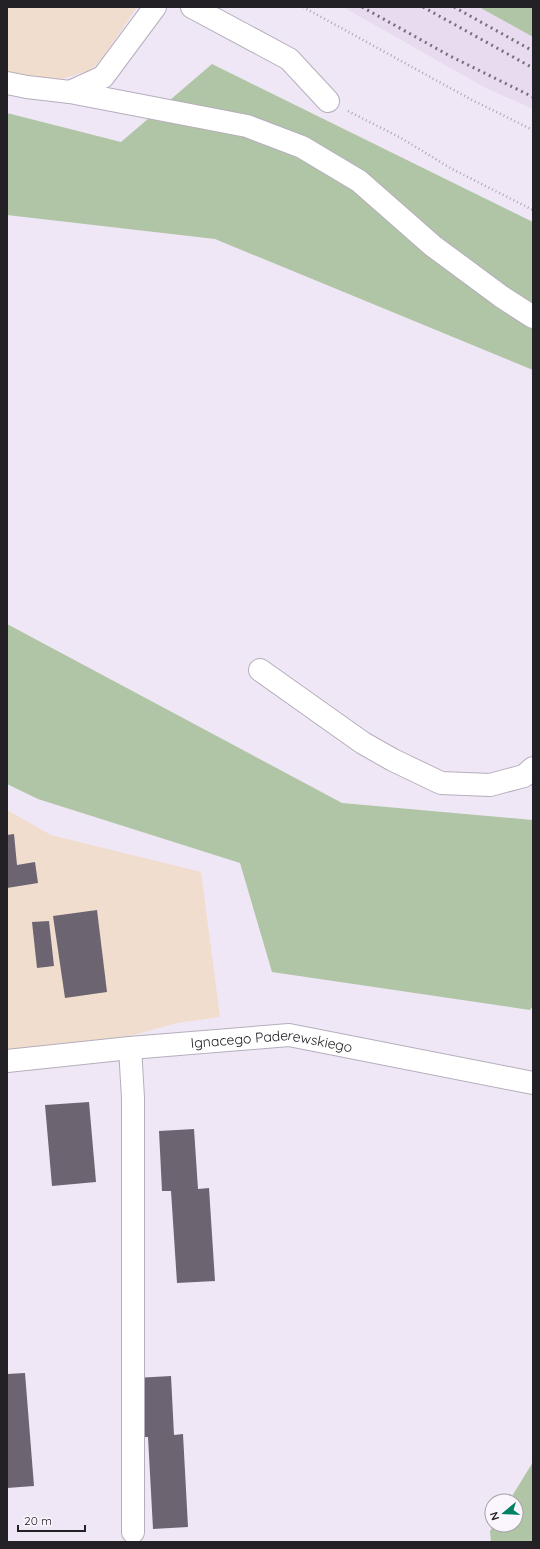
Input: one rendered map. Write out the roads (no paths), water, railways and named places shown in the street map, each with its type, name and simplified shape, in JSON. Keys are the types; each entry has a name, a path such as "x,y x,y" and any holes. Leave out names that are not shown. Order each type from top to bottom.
{"street":[{"path":"70,92 103,77 155,7"},
{"path":"192,7 289,60 328,101"},
{"path":"7,83 70,92 247,126 302,147 359,182 433,246 502,297 533,317"},
{"path":"260,670 363,743 393,760 441,783 490,785 524,776 533,768"},
{"name":"Ignacego Paderewskiego","path":"7,1061 130,1048 289,1035 533,1083"},
{"path":"130,1048 133,1098 132,1532"}],"railway":[{"path":"362,7 450,56 533,97"},
{"path":"423,7 533,68"},
{"path":"454,7 533,51"}]}
